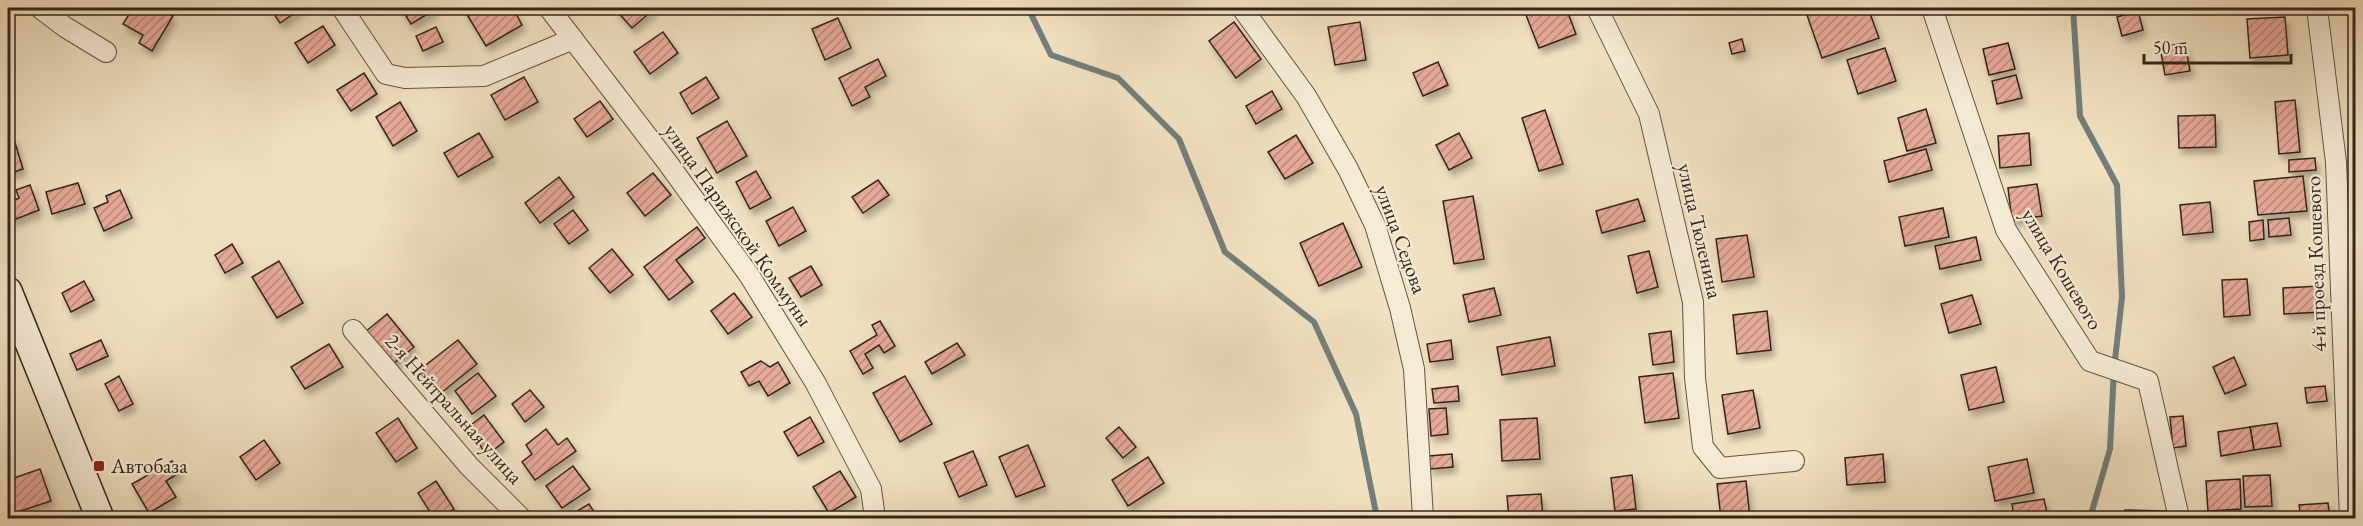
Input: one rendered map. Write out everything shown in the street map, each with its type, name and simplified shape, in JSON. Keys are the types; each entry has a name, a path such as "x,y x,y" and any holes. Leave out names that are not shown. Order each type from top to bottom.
{"main road":[{"path":"8,291 100,519"}],"street":[{"path":"40,8 65,27 106,52"},
{"path":"342,8 386,74 405,78 484,76 573,39"},
{"name":"улица Парижской Коммуны","path":"549,8 667,162 755,285 815,382 871,489 875,519"},
{"name":"улица Седова","path":"1242,8 1306,96 1348,169 1374,225 1400,308 1414,369 1423,519"},
{"name":"улица Тюленина","path":"1598,8 1648,114 1651,125 1693,302 1695,378 1703,447 1720,468 1794,461"},
{"name":"улица Кошевого","path":"1932,8 2007,230 2090,361 2148,381 2179,519"},
{"name":"4-й проезд Кошевого","path":"2317,8 2336,162 2352,464 2350,519"},
{"name":"2-я Нейтральная улица","path":"353,330 470,466 521,519"}],"building":[{"path":"133,8 159,8 173,16 152,51 139,43 143,35 123,24"},
{"path":"270,8 302,8 280,23"},
{"path":"401,8 432,8 434,10 411,24"},
{"path":"463,8 513,8 522,25 486,46"},
{"path":"614,8 652,8 654,9 632,28"},
{"path":"1546,8 1566,8 1576,34 1539,48 1526,15"},
{"path":"1828,8 1868,8 1879,38 1822,58 1807,15"},
{"path":"2138,11 2143,30 2122,36 2117,17"},
{"path":"2285,17 2288,55 2250,58 2247,19"},
{"path":"838,18 851,48 825,60 812,29"},
{"path":"1234,22 1261,59 1236,78 1209,41"},
{"path":"1360,22 1366,60 1335,65 1328,27"},
{"path":"323,26 335,45 308,63 295,43"},
{"path":"436,27 443,42 423,51 416,36"},
{"path":"663,32 678,53 650,74 634,52"},
{"path":"1742,39 1745,51 1732,54 1729,43"},
{"path":"2008,43 2015,69 1989,75 1983,49"},
{"path":"2185,43 2190,71 2165,75 2160,47"},
{"path":"1885,48 1896,81 1858,94 1847,60"},
{"path":"878,59 886,76 865,87 870,97 852,106 839,78"},
{"path":"1438,62 1448,85 1423,96 1413,73"},
{"path":"364,73 377,94 351,111 337,90"},
{"path":"2016,75 2022,98 1997,104 1992,81"},
{"path":"524,77 538,102 505,120 491,95"},
{"path":"706,77 719,98 692,114 680,93"},
{"path":"1272,91 1282,109 1256,124 1246,106"},
{"path":"2295,100 2300,152 2279,154 2275,102"},
{"path":"600,101 613,119 587,137 574,119"},
{"path":"400,102 417,131 393,146 376,117"},
{"path":"2356,107 2356,133 2352,133 2350,108"},
{"path":"1926,109 1936,143 1907,151 1898,118"},
{"path":"1545,110 1563,164 1539,171 1522,118"},
{"path":"2215,115 2216,147 2179,148 2178,116"},
{"path":"727,121 747,156 717,173 697,138"},
{"path":"479,133 493,157 458,177 444,153"},
{"path":"1459,133 1472,158 1449,170 1436,145"},
{"path":"2029,133 2031,165 2000,168 1998,136"},
{"path":"1296,135 1313,163 1285,179 1268,152"},
{"path":"13,136 23,169 8,174 8,138"},
{"path":"1926,149 1932,170 1889,182 1884,161"},
{"path":"2315,158 2316,170 2289,172 2289,160"},
{"path":"2351,162 2356,162 2356,186 2353,186"},
{"path":"756,171 771,198 750,209 736,182"},
{"path":"653,173 671,195 645,216 627,193"},
{"path":"2303,176 2307,211 2258,215 2254,181"},
{"path":"559,177 574,197 540,223 525,203"},
{"path":"878,180 889,195 863,213 852,197"},
{"path":"78,183 85,204 52,214 46,192"},
{"path":"2037,184 2042,216 2012,220 2008,188"},
{"path":"30,185 39,210 11,221 8,203 19,198 16,190"},
{"path":"120,190 132,218 104,231 94,208 108,202 106,196"},
{"path":"1473,196 1484,259 1454,264 1443,201"},
{"path":"1638,199 1645,221 1602,233 1596,211"},
{"path":"2210,202 2213,232 2183,235 2180,205"},
{"path":"793,207 806,231 779,246 766,221"},
{"path":"1943,208 1949,237 1905,246 1899,217"},
{"path":"573,210 588,230 569,244 554,224"},
{"path":"2289,218 2291,235 2269,237 2268,220"},
{"path":"2263,220 2264,239 2250,241 2249,222"},
{"path":"1343,223 1362,267 1319,286 1300,243"},
{"path":"697,227 705,238 676,260 693,282 669,300 644,267"},
{"path":"1747,235 1754,277 1722,282 1716,239"},
{"path":"1976,237 1981,260 1940,269 1935,246"},
{"path":"232,244 243,263 225,273 215,255"},
{"path":"612,249 633,275 610,293 589,268"},
{"path":"1649,251 1658,287 1637,293 1628,256"},
{"path":"279,261 303,303 277,318 252,277"},
{"path":"811,266 822,285 801,297 789,278"},
{"path":"2247,279 2250,315 2224,317 2222,280"},
{"path":"84,281 94,300 71,312 62,293"},
{"path":"2320,286 2322,312 2284,314 2283,288"},
{"path":"1494,288 1501,315 1469,322 1463,295"},
{"path":"734,293 752,317 728,334 711,311"},
{"path":"1972,295 1981,324 1949,333 1941,304"},
{"path":"1767,311 1771,350 1737,354 1733,315"},
{"path":"387,314 414,347 392,365 365,332"},
{"path":"880,321 895,346 884,353 879,345 865,354 873,368 863,374 850,351 877,335 872,325"},
{"path":"1671,331 1674,362 1653,365 1649,334"},
{"path":"1550,337 1555,366 1502,375 1497,347"},
{"path":"101,340 108,356 77,370 70,354"},
{"path":"458,340 477,364 441,393 422,368"},
{"path":"1451,340 1453,359 1430,362 1427,344"},
{"path":"957,343 965,355 932,374 925,362"},
{"path":"329,344 343,367 305,389 291,367"},
{"path":"2234,357 2246,385 2225,394 2213,367"},
{"path":"761,361 770,367 778,362 790,383 768,396 759,381 749,386 741,372"},
{"path":"1996,367 2004,402 1969,410 1961,375"},
{"path":"478,373 496,396 472,414 455,391"},
{"path":"1673,373 1679,418 1645,423 1639,377"},
{"path":"119,376 133,404 119,411 105,384"},
{"path":"905,376 932,424 900,442 873,393"},
{"path":"1458,386 1459,401 1434,403 1432,389"},
{"path":"2325,386 2327,401 2307,403 2305,388"},
{"path":"530,390 544,407 525,422 512,404"},
{"path":"1753,390 1760,428 1728,434 1722,395"},
{"path":"1446,408 1448,434 1431,436 1429,409"},
{"path":"484,415 504,442 487,455 467,428"},
{"path":"2183,416 2186,446 2173,448 2170,417"},
{"path":"810,417 824,442 798,456 784,432"},
{"path":"398,418 417,448 396,462 376,433"},
{"path":"1537,418 1540,459 1502,461 1500,420"},
{"path":"2277,423 2281,446 2254,450 2250,427"},
{"path":"1119,427 1136,447 1123,458 1106,438"},
{"path":"2250,427 2254,450 2221,456 2218,432"},
{"path":"546,429 558,445 567,438 576,451 535,480 522,462 532,454 526,445"},
{"path":"264,440 280,463 256,480 240,457"},
{"path":"1028,445 1045,486 1016,497 999,457"},
{"path":"973,451 987,485 959,497 944,463"},
{"path":"1452,454 1453,467 1430,469 1429,456"},
{"path":"1883,454 1885,482 1847,485 1845,458"},
{"path":"1148,457 1164,483 1128,506 1112,480"},
{"path":"2027,459 2034,493 1995,501 1988,467"},
{"path":"172,461 179,473 166,481 176,497 149,513 132,484"},
{"path":"573,466 590,489 562,508 546,486"},
{"path":"40,469 51,501 8,515 8,480"},
{"path":"840,471 856,497 829,513 813,487"},
{"path":"1632,475 1636,509 1615,511 1611,478"},
{"path":"2270,475 2272,506 2245,507 2243,476"},
{"path":"2240,479 2241,509 2208,511 2206,481"},
{"path":"436,481 454,509 440,518 434,518 418,493"},
{"path":"1746,481 1750,518 1721,518 1717,484"},
{"path":"1541,494 1543,518 1509,518 1507,496"},
{"path":"2044,499 2048,518 2014,518 2012,504"},
{"path":"2328,503 2330,518 2301,518 2299,505"},
{"path":"589,504 598,518 565,518"},
{"path":"2125,510 2166,511 2166,518 2125,518"},
{"path":"2235,514 2235,518 2206,518 2206,516"}],"waterway":[{"path":"1028,8 1051,55 1118,78 1179,139 1225,252 1314,322 1356,414 1377,518"},
{"path":"2073,8 2080,116 2117,185 2122,297 2114,369 2110,449 2090,518"}],"place":[{"name":"Автобаза","path":"99,466"}]}
